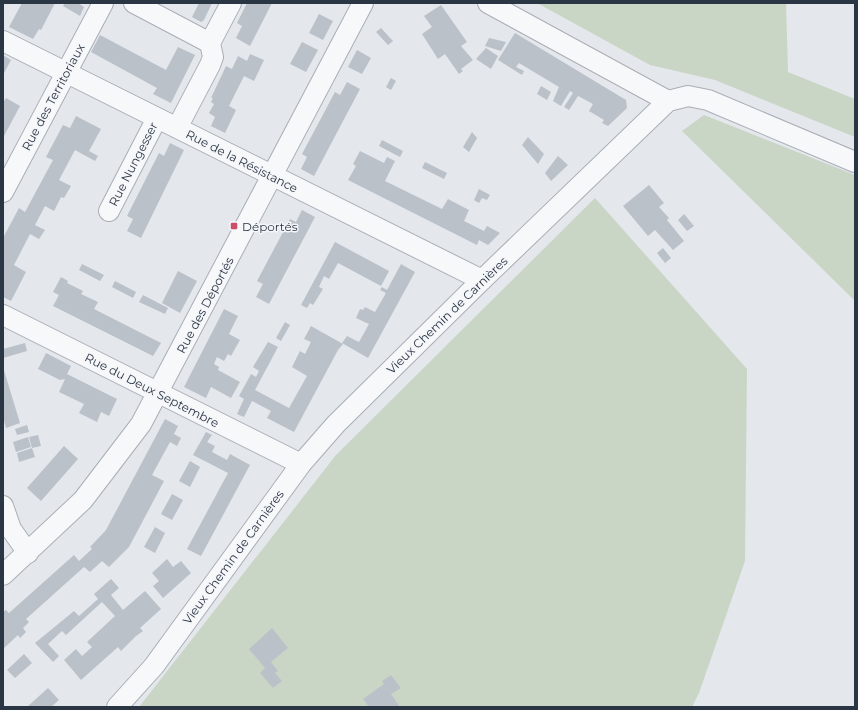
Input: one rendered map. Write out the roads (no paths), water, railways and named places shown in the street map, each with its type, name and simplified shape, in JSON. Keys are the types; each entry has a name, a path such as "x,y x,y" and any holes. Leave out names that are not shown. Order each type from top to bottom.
{"street":[{"name":"Rue des Territoriaux","path":"3,192 103,3"},
{"path":"134,3 210,43 231,3"},
{"name":"Rue des Déportés","path":"3,576 73,511 94,489 133,436 158,393 363,3"},
{"path":"488,3 668,101 688,96 708,100 855,162"},
{"name":"Rue de la Résistance","path":"3,41 482,280"},
{"name":"Rue Nungesser","path":"177,128 210,65 213,57 210,43"},
{"name":"Vieux Chemin de Carnières","path":"117,707 158,660 301,464 336,424 482,280 668,101"},
{"name":"Rue Nungesser","path":"109,211 157,118"},
{"name":"Rue du Deux Septembre","path":"3,315 301,464"},
{"path":"3,506 11,529 28,553"}],"place":[{"name":"Déportés","path":"234,226"}]}
